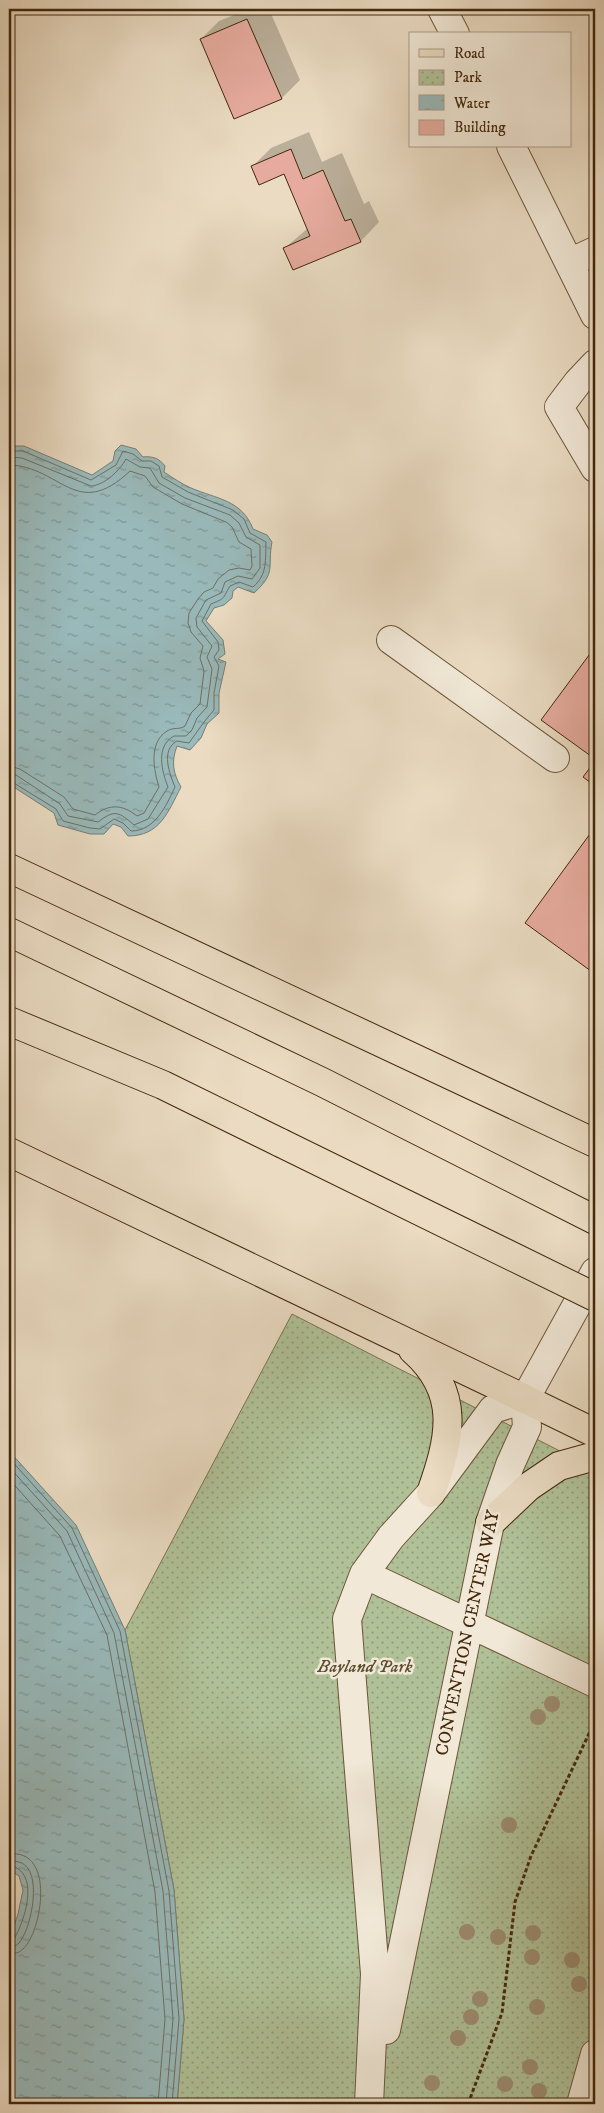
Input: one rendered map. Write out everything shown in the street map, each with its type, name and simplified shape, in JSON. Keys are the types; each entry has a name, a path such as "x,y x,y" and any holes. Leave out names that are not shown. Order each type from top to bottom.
{"main road":[{"path":"9,868 595,1143"},
{"path":"9,932 322,1082 595,1220"},
{"path":"9,1021 163,1085 595,1297"},
{"path":"9,1152 595,1433"},
{"path":"401,1339 427,1362 439,1381 448,1407 448,1431 443,1457 431,1493"},
{"path":"490,1523 528,1487 559,1466 595,1456"}],"street":[{"path":"442,9 453,32"},
{"path":"512,148 595,315"},
{"path":"569,263 595,251"},
{"path":"595,364 559,407 595,468"},
{"path":"391,640 555,758"},
{"path":"525,1399 595,1272"},
{"name":"CONVENTION CENTER WAY","path":"525,1399 527,1427 510,1465 490,1523 370,2104 375,1974 347,1619 364,1574 391,1537 431,1493 493,1409 525,1399"},
{"path":"364,1574 595,1684"},
{"path":"581,2104 595,2054"}],"path":[{"path":"468,2104 502,2013 514,1902 531,1856 595,1721"}],"green space":[{"name":"Bayland Park","path":"292,1314 595,1469 595,2104 177,2104 184,2019 174,1890 125,1630"}],"water":[{"path":"121,445 136,449 143,457 158,459 165,466 164,472 184,485 235,506 248,519 253,529 267,535 272,542 270,569 266,580 261,586 254,593 238,587 233,591 232,598 224,605 214,608 206,621 223,640 225,654 218,659 226,662 219,693 219,713 207,724 201,738 190,750 177,746 174,767 181,787 162,821 148,832 128,836 121,827 113,824 104,834 90,834 58,825 54,813 9,784 9,446 24,446 92,475 113,461 115,451"},
{"path":"9,1451 76,1525 125,1630 174,1890 184,2019 177,2104 9,2104 9,1941 18,1914 23,1890 19,1876 13,1872 9,1876"}],"building":[{"path":"247,19 282,99 234,119 200,39"},
{"path":"291,149 303,179 323,170 345,221 351,219 361,242 293,270 283,248 310,236 284,174 259,185 251,166"},
{"path":"595,647 595,759 541,720"},
{"path":"595,761 595,786 583,777"},
{"path":"595,827 595,974 525,923"}]}
